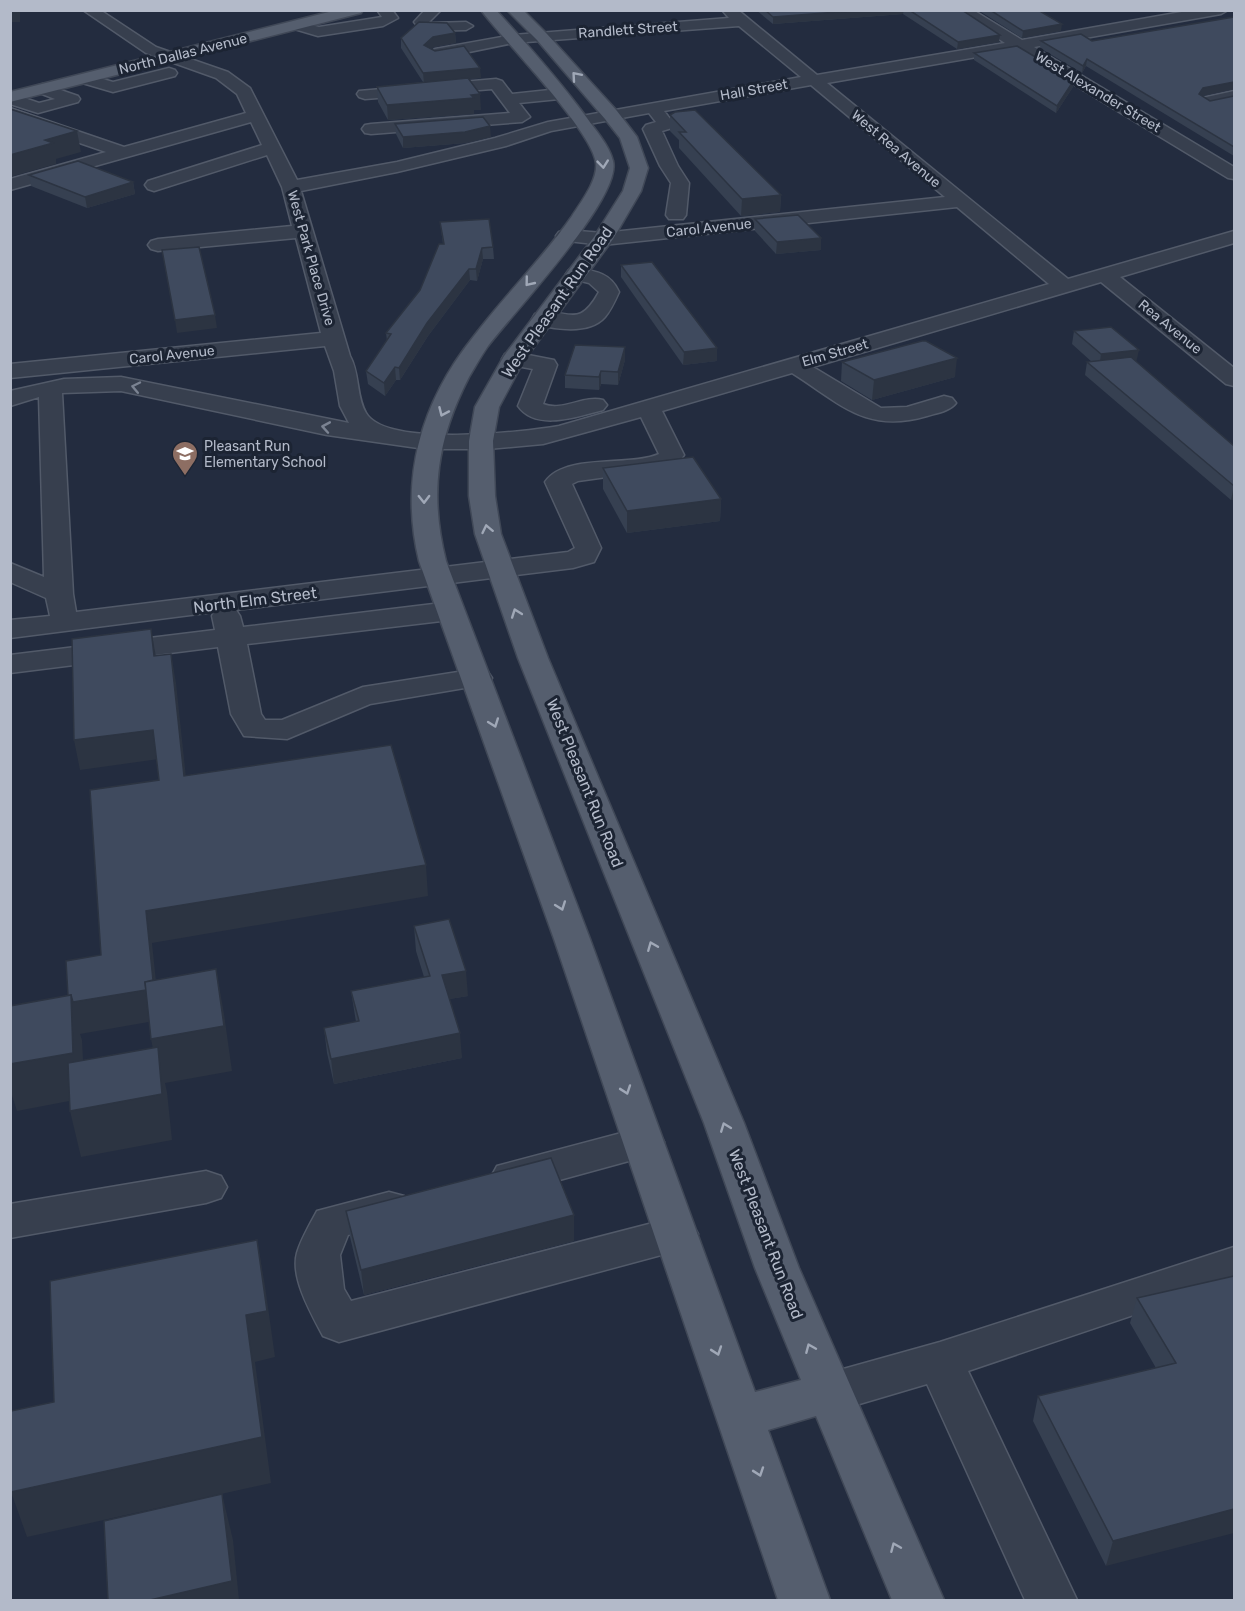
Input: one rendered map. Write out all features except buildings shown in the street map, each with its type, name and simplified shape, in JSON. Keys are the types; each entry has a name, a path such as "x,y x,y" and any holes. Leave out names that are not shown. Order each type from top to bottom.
{"main road":[{"name":"North Dallas Avenue","path":"10,85 307,10"},
{"name":"North Dallas Avenue","path":"170,65 296,25 356,10"},
{"name":"West Pleasant Run Road","path":"514,10 542,37 628,137 639,168 632,191 647,215 603,239 513,359 487,407 480,441 482,496 488,534 533,658 724,1123 777,1268 918,1600"},
{"path":"273,18 296,25"},
{"name":"West Pleasant Run Road","path":"486,24 559,94 581,121 601,148 605,162 604,177 595,196 566,236 478,344 455,384 430,441 425,467 423,500 428,544 436,577 477,678 580,959 804,1600"},
{"path":"11,107 43,89 85,79"},
{"path":"739,1417 829,1393"}],"street":[{"name":"West Park Place Drive","path":"90,10 170,65 222,75 244,90 291,187 339,356 345,364 352,407 360,422 384,436 430,441"},
{"path":"434,10 421,22 427,28 486,24"},
{"path":"683,10 699,25"},
{"name":"West Alexander Street","path":"963,10 1234,174"},
{"path":"296,25 318,32 383,22 391,18 386,11"},
{"name":"Hall Street","path":"291,187 465,152 500,137 531,133 610,115 1211,11"},
{"path":"652,16 665,27"},
{"name":"Randlett Street","path":"486,24 542,37 699,25 735,16"},
{"name":"West Rea Avenue","path":"735,16 1064,286"},
{"path":"435,54 486,24"},
{"path":"85,79 113,87 170,65"},
{"path":"364,94 496,84 522,117 371,129"},
{"path":"11,107 38,108 72,99 43,89"},
{"path":"508,99 559,94"},
{"path":"1208,101 1234,96"},
{"path":"684,102 701,119"},
{"path":"11,107 124,153"},
{"path":"647,215 680,183 669,166 652,129 666,124 653,107"},
{"path":"13,194 124,153 257,115"},
{"path":"515,119 531,133"},
{"path":"465,152 462,145 471,139 481,136 500,137"},
{"path":"148,178 269,141"},
{"name":"Carol Avenue","path":"566,236 603,239 959,201"},
{"path":"783,202 800,218"},
{"path":"647,215 687,217 696,230"},
{"path":"158,245 303,231"},
{"name":"Elm Street","path":"430,441 519,441 585,426 1234,237"},
{"path":"543,319 572,322 596,315 609,292 607,285 600,279 576,274"},
{"name":"Rea Avenue","path":"1105,275 1234,379"},
{"name":"Carol Avenue","path":"10,371 334,338"},
{"path":"513,359 546,365 530,406 535,410 565,413 655,389 670,391 682,398"},
{"path":"794,365 874,414 886,418 904,416 944,403"},
{"path":"10,399 50,388 121,384 327,428 384,436"},
{"path":"50,388 59,594 64,623"},
{"name":"North Elm Street","path":"10,629 573,560 584,556 588,548 558,482 571,474 666,460 672,455 648,408"},
{"path":"565,413 585,426"},
{"path":"10,571 59,594"},
{"path":"222,604 246,714 255,729 287,730 363,696 477,678"},
{"path":"10,664 450,611"},
{"path":"478,1185 644,1142"},
{"path":"10,1221 206,1186"},
{"path":"422,1200 332,1223 318,1255 322,1289 339,1323 676,1234"},
{"path":"829,1393 940,1361 1234,1264"},
{"path":"940,1361 1051,1600"}],"place":[{"name":"Pleasant Run Elementary School","path":"185,477"}]}
